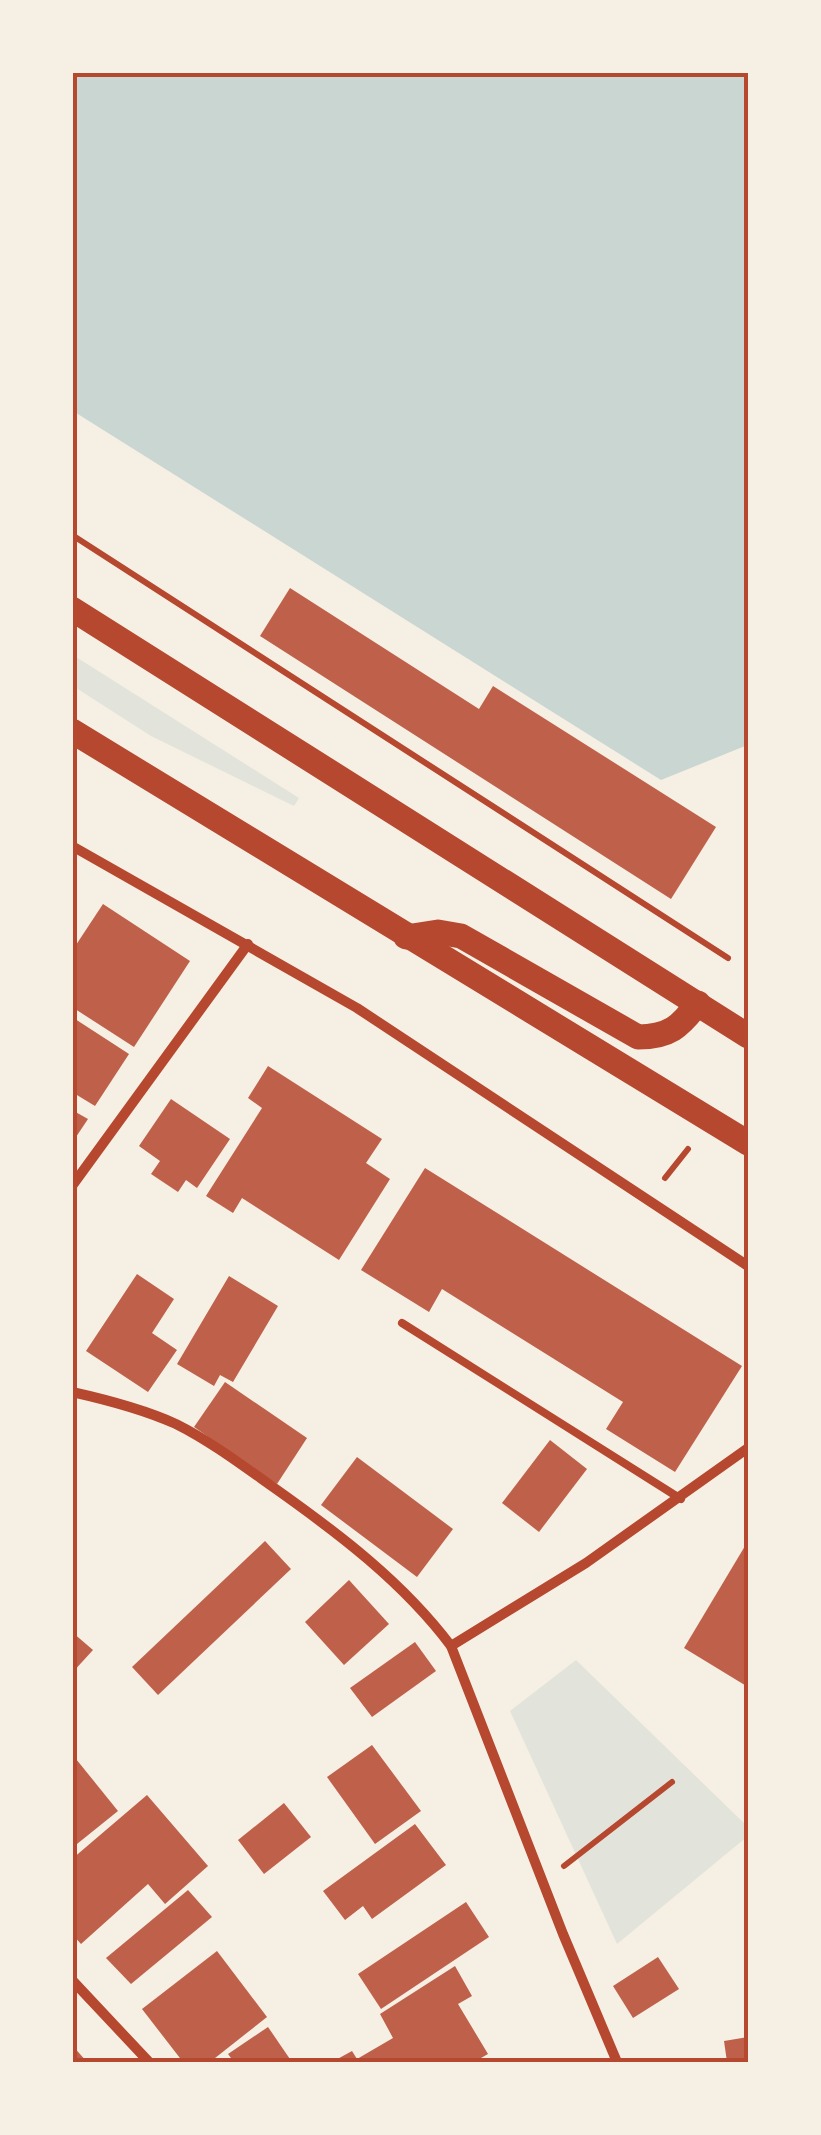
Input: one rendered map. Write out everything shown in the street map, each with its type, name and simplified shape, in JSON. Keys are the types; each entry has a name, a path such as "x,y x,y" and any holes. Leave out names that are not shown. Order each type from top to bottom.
{"main road":[{"path":"72,610 748,1036"},
{"path":"72,730 748,1143"},
{"path":"406,937 438,932 461,936 638,1036 662,1037 681,1025 698,1003"}],"street":[{"path":"72,846 357,1008 748,1266"},
{"path":"72,1186 248,944"},
{"path":"72,1392 126,1405 176,1424 231,1457 324,1523 400,1587 452,1646 618,2062"},
{"path":"452,1646 570,1574 748,1448"},
{"path":"72,1980 149,2062"}],"lane":[{"path":"402,1323 681,1498"}],"path":[{"path":"72,535 728,958"},
{"path":"649,1199 709,1121"},
{"path":"542,1878 568,1863 672,1782"}],"shaded area":[{"path":"72,73 748,73 745,746 661,780 73,411"},
{"path":"73,655 299,798 294,806 151,736 73,686"},
{"path":"576,1660 748,1827 748,1836 617,1944 510,1711"}],"building":[{"path":"290,588 479,709 493,686 716,827 671,899 260,636"},
{"path":"103,904 190,961 134,1047 72,1007 72,951"},
{"path":"72,1017 129,1054 95,1106 72,1092"},
{"path":"268,1066 382,1139 366,1163 390,1179 339,1260 242,1198 233,1213 206,1196 262,1108 248,1098"},
{"path":"171,1099 230,1139 197,1188 186,1180 178,1192 151,1174 160,1161 139,1146"},
{"path":"72,1110 88,1119 72,1143"},
{"path":"425,1168 742,1366 675,1472 606,1429 623,1402 442,1289 429,1312 361,1270"},
{"path":"137,1274 174,1299 152,1333 177,1350 148,1392 86,1351"},
{"path":"229,1276 278,1306 233,1382 220,1375 214,1386 177,1364"},
{"path":"225,1382 307,1438 277,1484 194,1427"},
{"path":"550,1440 587,1469 539,1532 502,1503"},
{"path":"357,1457 453,1529 417,1577 321,1505"},
{"path":"265,1541 291,1569 158,1695 132,1667"},
{"path":"748,1541 748,1687 684,1648"},
{"path":"349,1580 389,1624 344,1665 305,1622"},
{"path":"72,1632 93,1650 72,1673"},
{"path":"415,1642 436,1671 372,1717 350,1688"},
{"path":"372,1745 421,1811 375,1844 327,1777"},
{"path":"72,1754 118,1811 72,1848"},
{"path":"147,1795 208,1866 165,1904 148,1884 81,1944 72,1934 72,1859"},
{"path":"284,1803 311,1837 264,1874 238,1840"},
{"path":"415,1824 446,1865 372,1919 363,1906 345,1920 323,1891"},
{"path":"188,1890 212,1917 131,1984 106,1958"},
{"path":"466,1902 489,1937 381,2009 358,1974"},
{"path":"217,1951 267,2017 210,2062 183,2062 142,2009"},
{"path":"658,1957 679,1989 633,2018 613,1986"},
{"path":"455,1966 472,1996 458,2004 488,2054 474,2062 332,2062 352,2051 357,2059 393,2038 380,2014"},
{"path":"268,2027 292,2062 234,2062 228,2054"},
{"path":"748,2037 748,2062 727,2062 724,2041"},
{"path":"72,2045 87,2062 72,2062"}]}
